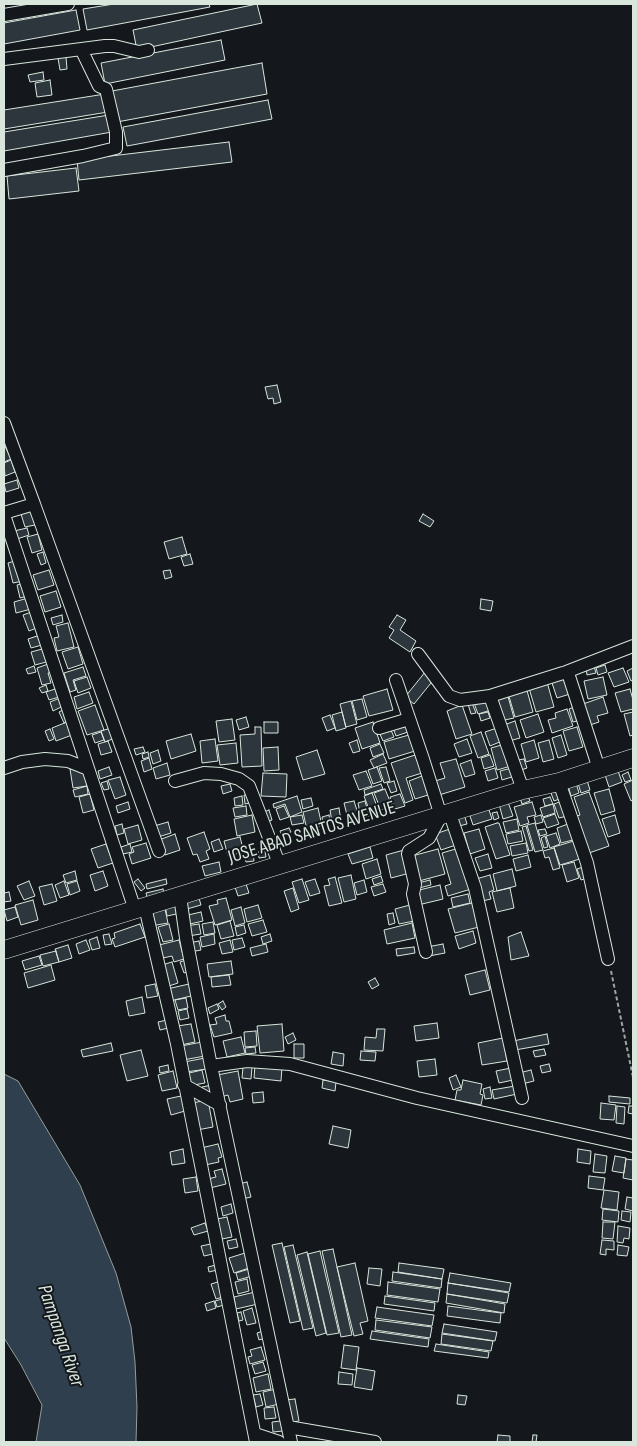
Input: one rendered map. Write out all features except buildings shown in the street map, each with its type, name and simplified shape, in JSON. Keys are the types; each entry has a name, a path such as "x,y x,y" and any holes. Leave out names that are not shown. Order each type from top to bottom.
{"highway":[{"name":"JOSE ABAD SANTOS AVENUE","path":"4,950 523,790 559,782 633,758"}],"street":[{"path":"4,15 68,4"},
{"path":"4,60 114,46 139,52 148,50"},
{"path":"4,170 116,148 116,132 106,89 99,86 80,49"},
{"path":"4,423 46,532 54,563 159,851"},
{"path":"34,504 4,514 88,769 140,908 167,1001 255,1438 279,1442"},
{"path":"418,654 450,696 460,700 490,696 566,672 633,646"},
{"path":"566,672 570,677 599,769"},
{"path":"396,680 445,815 475,888 522,1098"},
{"path":"490,696 523,790"},
{"path":"379,728 409,719"},
{"path":"4,768 22,762 45,759 68,761 88,769"},
{"path":"175,781 204,773 221,774 239,780 249,786 280,866"},
{"path":"559,782 587,863 608,958"},
{"path":"426,952 413,894 415,884 408,854 429,838 445,815"},
{"path":"180,896 186,938 211,1066 291,1442"},
{"path":"211,1066 247,1061 290,1064 452,1106 633,1146"},
{"path":"184,1085 220,1105"},
{"path":"288,1427 375,1442"}],"path":[{"path":"608,958 633,1077"}],"water":[{"name":"Pampanga River","path":"4,1074 18,1081 80,1185 116,1273 131,1327 137,1407 136,1442 36,1442 42,1405 4,1338"}]}
